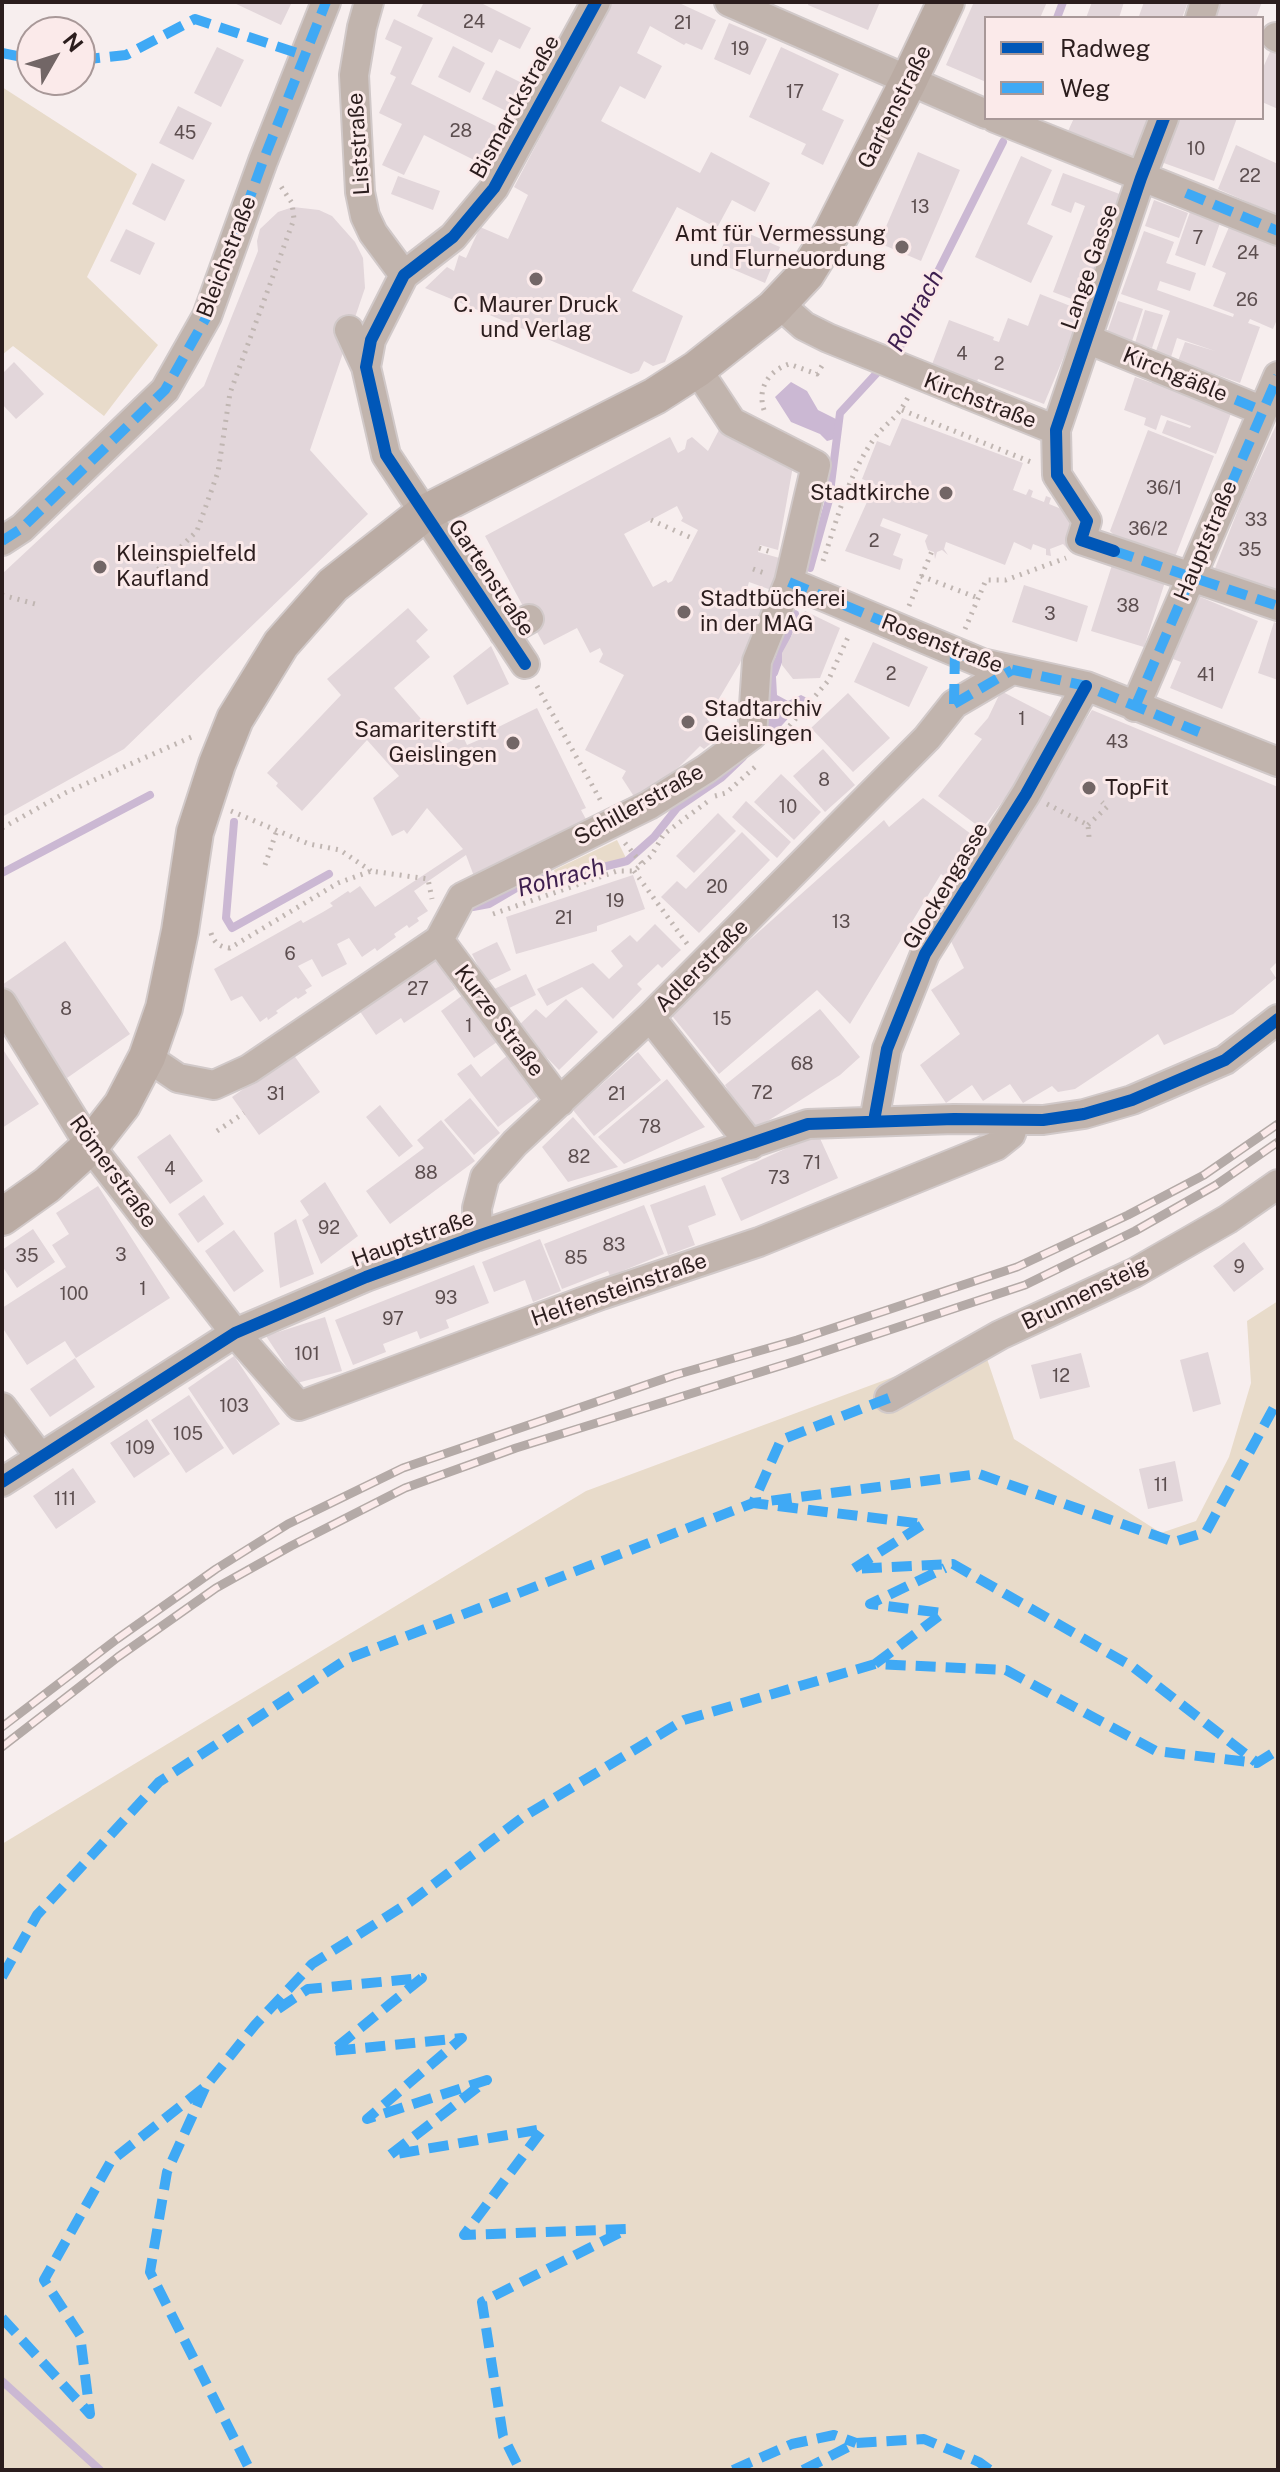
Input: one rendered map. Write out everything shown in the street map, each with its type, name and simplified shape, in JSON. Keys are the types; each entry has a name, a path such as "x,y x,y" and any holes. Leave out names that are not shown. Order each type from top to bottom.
{"main road":[{"name":"Gartenstraße","path":"147,1057 164,1008 180,931 195,832 217,764 235,719 281,644 333,585 423,514 655,396 697,369 778,303 806,274 832,232 946,2"},
{"path":"2,1217 47,1185 90,1146 122,1105 147,1057"}],"street":[{"name":"Bleichstraße","path":"2,541 22,528 165,390 207,316 263,161 326,2"},
{"name":"Liststraße","path":"369,2 354,75 360,192 365,216 373,233 404,275"},
{"name":"Bismarckstraße","path":"423,514 386,455 366,367 371,340 404,275 453,237 494,188 596,2"},
{"path":"729,2 984,113"},
{"path":"1000,120 1278,231"},
{"name":"Lange Gasse","path":"1056,430 1163,120"},
{"name":"Kirchstraße","path":"778,303 804,326 899,368 1056,430"},
{"path":"349,330 366,367"},
{"name":"Kirchgäßle","path":"1087,339 1263,411"},
{"name":"Schillerstraße","path":"147,1057 178,1078 214,1085 249,1069 439,940 462,897 618,832 649,805 752,735 757,661 801,587 816,465 732,422 697,369"},
{"name":"Hauptstraße","path":"1135,707 1277,382"},
{"path":"1056,430 1057,475 1087,521 1081,540 1277,606"},
{"name":"Gartenstraße","path":"423,514 525,664"},
{"name":"Rosenstraße","path":"801,587 982,663 1086,686 1278,762"},
{"path":"504,633 529,619"},
{"path":"954,704 955,651"},
{"path":"954,704 1012,670"},
{"name":"Glockengasse","path":"874,1121 887,1049 925,954 1026,794 1086,686"},
{"name":"Adlerstraße","path":"478,1236 477,1208 485,1177 515,1143 650,1017 834,833 927,738 954,704"},
{"name":"Kurze Straße","path":"439,940 560,1102"},
{"name":"Römerstraße","path":"2,1003 90,1146 235,1333"},
{"path":"650,1017 751,1145"},
{"path":"874,1121 1043,1120 1084,1114 1132,1100 1225,1060 1278,1019"},
{"name":"Helfensteinstraße","path":"235,1333 299,1406 601,1295 774,1237 996,1146 1011,1134 1015,1120"},
{"name":"Hauptstraße","path":"2,1482 235,1333 366,1277 808,1124 874,1121"},
{"name":"Brunnensteig","path":"889,1398 1000,1335 1134,1273 1228,1219 1278,1184"},
{"path":"2,1407 40,1457"}],"path":[{"path":"127,580 140,587 197,531 218,472 230,393 294,219 292,203 263,161"},
{"path":"766,419 760,399 764,384 773,372 789,364 817,374 827,358"},
{"path":"899,368 902,410"},
{"path":"902,410 980,444 1026,459 1057,475"},
{"path":"801,587 854,471 874,437 902,410"},
{"path":"846,471 854,471"},
{"path":"651,520 694,539"},
{"path":"955,651 986,580 1006,580 1073,556 1081,540"},
{"path":"899,629 932,551"},
{"path":"921,576 978,598"},
{"path":"2,595 39,605"},
{"path":"776,741 828,681 860,612"},
{"path":"525,664 618,832 642,864"},
{"path":"2,828 65,793 235,719"},
{"path":"487,915 617,871 634,871 651,856 664,834 715,796 726,793 758,763"},
{"path":"1047,795 1046,803 1088,825"},
{"path":"1088,825 1107,807 1102,802"},
{"path":"223,808 309,844 340,850 371,871 428,879 439,940"},
{"path":"1088,825 1089,837"},
{"path":"265,865 277,830"},
{"path":"210,928 213,940 222,948 230,948 338,883 371,871"},
{"path":"634,871 701,963"},
{"path":"217,1131 244,1113"}],"shaded area":[{"path":"2,87 137,174 87,277 158,345 104,416 13,346 2,355"},
{"path":"791,382 807,391 818,410 840,421 838,438 827,441 820,434 791,422 775,397"},
{"path":"775,659 777,695 788,701 801,695 807,698 773,735 759,733 769,664"},
{"path":"617,840 626,858 556,876 554,870"},
{"path":"1278,1301 1278,2470 2,2470 2,1844 586,1491 982,1344 1014,1439 1161,1533 1196,1521 1229,1457 1251,1383 1247,1321"}],"building":[{"path":"232,2 292,2 281,25"},
{"path":"424,2 479,2 531,28 520,49 499,39 492,53 417,16"},
{"path":"611,2 677,2 716,20 702,50 686,43 684,45 650,26 637,53 662,66 645,99 620,86 601,121 700,173 711,152 770,183 755,212 732,200 717,228 677,207 632,291 683,316 665,362 653,366 644,361 639,371 631,374 425,288 447,267 454,271 459,255 466,258 480,227 508,239 528,195 514,187"},
{"path":"809,2 880,2 868,30 808,5"},
{"path":"974,2 1047,2 1041,16 984,16 984,81 946,65"},
{"path":"1092,2 1124,2 1120,16 1087,16"},
{"path":"1144,2 1188,2 1183,16 1139,16"},
{"path":"1218,2 1262,2 1257,16 1213,16"},
{"path":"394,19 433,38 411,84 498,127 480,163 424,135 404,175 382,165 402,124 379,113 396,77 390,74 402,47 385,39"},
{"path":"729,23 767,39 750,75 714,59"},
{"path":"1278,34 1278,109 1264,103 1264,66"},
{"path":"453,46 485,63 470,93 438,77"},
{"path":"217,47 244,60 221,107 194,93"},
{"path":"781,47 839,74 822,110 844,120 823,165 801,154 806,144 749,117"},
{"path":"496,70 526,85 512,114 482,99"},
{"path":"178,106 212,123 193,160 159,143"},
{"path":"1073,120 1151,120 1134,168 1064,140"},
{"path":"1177,120 1236,120 1214,181 1161,162"},
{"path":"1236,145 1278,164 1278,215 1218,189"},
{"path":"918,152 960,170 921,261 879,243"},
{"path":"1021,156 1052,170 1027,224 1053,236 1031,283 975,257"},
{"path":"152,163 185,180 165,221 132,204"},
{"path":"1063,173 1125,196 1085,304 1053,292 1085,206 1075,202 1071,213 1051,205"},
{"path":"398,176 440,191 433,210 391,194"},
{"path":"1154,200 1188,213 1179,238 1145,226"},
{"path":"293,207 319,210 332,216 355,242 363,258 365,288 310,450 368,514 124,749 2,817 2,574 204,386 258,251 260,229 278,212"},
{"path":"1191,209 1221,220 1205,266 1175,255"},
{"path":"1232,220 1278,240 1278,317 1273,329 1250,319 1248,323 1260,327 1240,383 1178,361 1185,342 1215,351 1177,338 1171,357 1156,351 1170,311 1121,294 1144,231 1174,242 1166,263 1196,273 1190,291 1160,281 1157,290 1233,317 1234,314 1213,306 1226,273 1212,267"},
{"path":"731,226 780,247 765,283 716,262"},
{"path":"126,229 155,243 140,275 110,261"},
{"path":"1040,294 1083,311 1044,404 978,379 976,385 931,367 949,320 994,337 993,340 999,342 1008,318 1028,326"},
{"path":"1118,301 1143,309 1132,341 1107,333"},
{"path":"1145,310 1163,315 1152,348 1135,343"},
{"path":"14,362 44,394 16,419 2,404 2,374"},
{"path":"1135,377 1152,383 1154,379 1233,408 1216,454 1162,433 1167,420 1191,426 1161,415 1156,430 1144,425 1146,418 1124,410"},
{"name":"Stadtkirche","path":"902,418 1023,463 1013,490 1026,495 1029,489 1033,491 1031,497 1044,502 1046,496 1051,498 1049,504 1064,510 1072,524 1066,541 1071,545 1068,549 1063,544 1050,549 1051,556 1046,555 1046,549 1033,544 1031,550 1014,542 1005,565 946,542 944,549 948,555 942,550 937,552 935,559 934,552 928,550 925,541 928,535 883,518 880,526 901,534 893,555 903,559 900,570 845,551 875,484 862,479 877,441 890,446"},
{"path":"1278,421 1278,597 1214,571"},
{"name":"Stadtbücherei in der MAG","path":"720,428 793,466 778,550 760,545 758,552 783,559 774,591 749,582 747,589 767,596 740,663 707,719 721,735 704,749 700,746 679,767 635,798 622,778 626,771 585,750 624,675 599,662 603,654 600,648 590,653 577,628 544,645 485,536 670,437 678,453 685,449 687,440 692,437 708,451","holes":["677,506 683,518 681,521 698,530 672,581 668,583 666,580 653,587 624,534"]},
{"path":"1148,430 1214,456 1175,557 1118,539 1110,531"},
{"path":"1112,565 1165,582 1144,647 1091,631"},
{"path":"1024,585 1088,606 1077,642 1012,622"},
{"path":"1198,596 1258,621 1222,709 1170,688 1181,662 1173,659"},
{"name":"Samariterstift Geislingen","path":"408,608 428,630 416,641 430,657 394,688 444,745 453,740 450,735 460,730 467,745 537,708 586,808 581,810 588,823 475,879 466,855 414,891 428,911 417,918 419,921 409,928 407,925 377,951 375,948 362,957 349,938 337,944 347,964 322,977 312,959 298,966 312,986 305,990 307,993 298,999 296,997 268,1020 267,1017 260,1022 242,996 231,1001 214,969 301,920 303,923 323,912 333,906 330,903 360,886 375,907 463,849 427,808 407,834 404,830 392,836 373,798 399,776 367,740 302,811 267,773 341,695 327,679"},
{"path":"805,611 840,628 820,678 793,679 782,665 782,653"},
{"path":"1274,622 1278,624 1278,680 1258,673"},
{"path":"873,642 928,667 909,707 854,682"},
{"path":"491,646 509,684 467,705 453,676"},
{"path":"1001,691 1057,720 1043,747 982,829 938,796 982,739 974,734 988,718"},
{"path":"848,693 890,738 853,772 811,728"},
{"path":"1092,710 1278,787 1278,961 1270,969 1276,978 1233,1014 1164,1045 1158,1034 1075,1089 1058,1092 1052,1086 1023,1103 1010,1084 983,1101 972,1085 946,1103 920,1065 960,1034 931,990 964,968 947,933"},
{"path":"823,749 855,785 825,812 793,776"},
{"path":"781,774 821,812 794,840 754,802"},
{"path":"923,798 975,837 947,879 941,874 850,1024 817,990 719,1074 669,1012 884,820 889,827"},
{"path":"746,801 791,842 777,858 732,817"},
{"path":"718,813 736,831 694,873 676,856"},
{"path":"742,832 770,860 699,933 661,897 677,881 686,889"},
{"path":"633,875 645,909 597,926 597,931 516,954 506,917"},
{"path":"655,924 681,950 662,968 658,964 637,984 642,989 613,1019 582,987 547,1006 537,989 593,963 609,979 623,966 611,951 630,935 637,942"},
{"path":"65,941 130,1034 67,1078 2,985"},
{"path":"497,942 511,970 486,982 472,954"},
{"path":"433,955 455,989 404,1023 401,1018 376,1035 357,1007"},
{"path":"526,974 536,995 501,1012 490,991"},
{"path":"463,995 497,1042 474,1058 441,1011"},
{"path":"566,999 598,1032 559,1070 517,1027 536,1009 546,1018"},
{"path":"820,1009 860,1057 840,1075 752,1131 725,1085"},
{"path":"2,1048 39,1104 2,1128"},
{"path":"638,1052 661,1080 594,1136 573,1110"},
{"path":"293,1054 320,1092 259,1135 232,1097"},
{"path":"508,1055 539,1095 498,1127 457,1074 471,1064 481,1077"},
{"path":"667,1079 705,1127 624,1164 598,1137"},
{"path":"470,1098 500,1133 474,1155 444,1120"},
{"path":"380,1105 413,1146 399,1157 366,1117"},
{"path":"573,1117 618,1167 568,1182 542,1147"},
{"path":"441,1120 475,1161 390,1224 366,1191 424,1148 417,1140"},
{"path":"170,1134 203,1181 170,1204 137,1157"},
{"path":"818,1134 838,1178 741,1221 721,1178"},
{"path":"325,1182 358,1236 321,1264 302,1220 309,1215 300,1201"},
{"path":"705,1185 716,1215 688,1226 695,1245 668,1255 650,1205"},
{"path":"98,1186 170,1298 76,1358 65,1341 27,1365 2,1327 2,1308 66,1267 52,1245 69,1234 56,1213"},
{"path":"204,1195 224,1224 198,1243 178,1214"},
{"path":"644,1205 664,1254 610,1276 608,1271 562,1289 544,1244"},
{"path":"296,1219 314,1274 280,1288 274,1233"},
{"path":"33,1229 55,1262 17,1288 2,1266 2,1250"},
{"path":"234,1230 264,1271 234,1292 205,1251"},
{"path":"540,1239 561,1291 533,1302 525,1280 494,1292 482,1262"},
{"path":"1244,1242 1264,1269 1234,1292 1213,1266"},
{"path":"474,1265 489,1303 446,1320 449,1328 420,1339 417,1331 383,1344 386,1352 353,1365 335,1320"},
{"path":"325,1317 342,1371 297,1383 266,1336"},
{"path":"1208,1352 1221,1404 1193,1412 1180,1360"},
{"path":"1081,1353 1090,1387 1040,1399 1031,1365"},
{"path":"234,1356 280,1424 233,1455 188,1388"},
{"path":"75,1358 95,1387 50,1417 30,1389"},
{"path":"189,1395 224,1448 186,1473 151,1420"},
{"path":"147,1419 170,1454 134,1478 110,1443"},
{"path":"1175,1461 1183,1501 1148,1509 1139,1469"},
{"path":"73,1468 96,1502 56,1529 33,1496"}],"waterway":[{"name":"Rohrach","path":"1058,16 1063,2"},
{"name":"Rohrach","path":"810,568 829,500 840,413 899,349 1003,142"},
{"name":"Rohrach","path":"774,673 795,614"},
{"name":"Rohrach","path":"473,907 489,904 539,879 563,877 627,861 654,837 677,808 721,778 743,757"},
{"name":"Rohrach","path":"2,873 150,795"},
{"name":"Rohrach","path":"234,822 226,918 232,928 329,874"},
{"path":"2,2381 100,2470"}],"railway":[{"path":"2,1727 117,1639 216,1569 288,1524 403,1468 675,1375 797,1340 1017,1267 1204,1175 1278,1124"},
{"path":"2,1747 118,1657 216,1588 405,1488 516,1448 796,1361 1025,1285 1135,1231 1216,1185 1278,1142"}],"marked path":[{"path":"2,541 22,528 165,390 207,316 263,161 326,2"},
{"path":"96,58 126,55 195,19 303,55"},
{"path":"2,53 16,56"},
{"path":"1186,193 1278,231"},
{"path":"1135,707 1278,376"},
{"path":"1180,377 1263,411"},
{"path":"1114,551 1275,605"},
{"path":"789,582 982,663 1086,686 1199,732"},
{"path":"954,704 955,651"},
{"path":"954,704 1012,670"},
{"path":"889,1398 781,1440 753,1503 924,1524 853,1569 953,1564 1133,1667 1256,1762"},
{"path":"2,1977 37,1915 159,1782 347,1659 753,1503 979,1474 1174,1542 1206,1532 1278,1400"},
{"path":"875,1664 943,1613 870,1604 945,1568"},
{"path":"2,2318 90,2414 80,2335 44,2280 111,2161 206,2086 255,2025 312,1964 410,1902 523,1817 684,1720 875,1664 1006,1670 1156,1751 1257,1763 1278,1750"},
{"path":"278,2009 308,1989 422,1978 332,2051 462,2038 367,2119 487,2080 390,2155 543,2129 464,2235 627,2229 482,2302 503,2436 520,2470"},
{"path":"205,2088 167,2172 150,2272 250,2470"},
{"path":"733,2470 792,2444 834,2435 856,2443"},
{"path":"803,2470 856,2443 924,2439 979,2462 990,2470"}],"cycle path":[{"path":"525,664 386,455 366,367 371,340 404,275 453,237 494,188 596,2"},
{"path":"1114,551 1081,540 1087,521 1057,475 1056,430 1163,120"},
{"path":"874,1121 887,1049 925,954 1026,794 1086,686"},
{"path":"2,1482 235,1333 366,1277 478,1236 808,1124 954,1119 1043,1120 1084,1114 1132,1100 1225,1060 1278,1019"}],"place":[{"name":"Amt für Vermessung und Flurneuordung","path":"902,247"},
{"name":"C. Maurer Druck und Verlag","path":"536,279"},
{"name":"Stadtkirche","path":"946,493"},
{"name":"Kleinspielfeld Kaufland","path":"100,567"},
{"name":"Stadtbücherei in der MAG","path":"684,612"},
{"name":"Stadtarchiv Geislingen","path":"688,722"},
{"name":"Samariterstift Geislingen","path":"513,743"},
{"name":"TopFit","path":"1089,788"}]}
